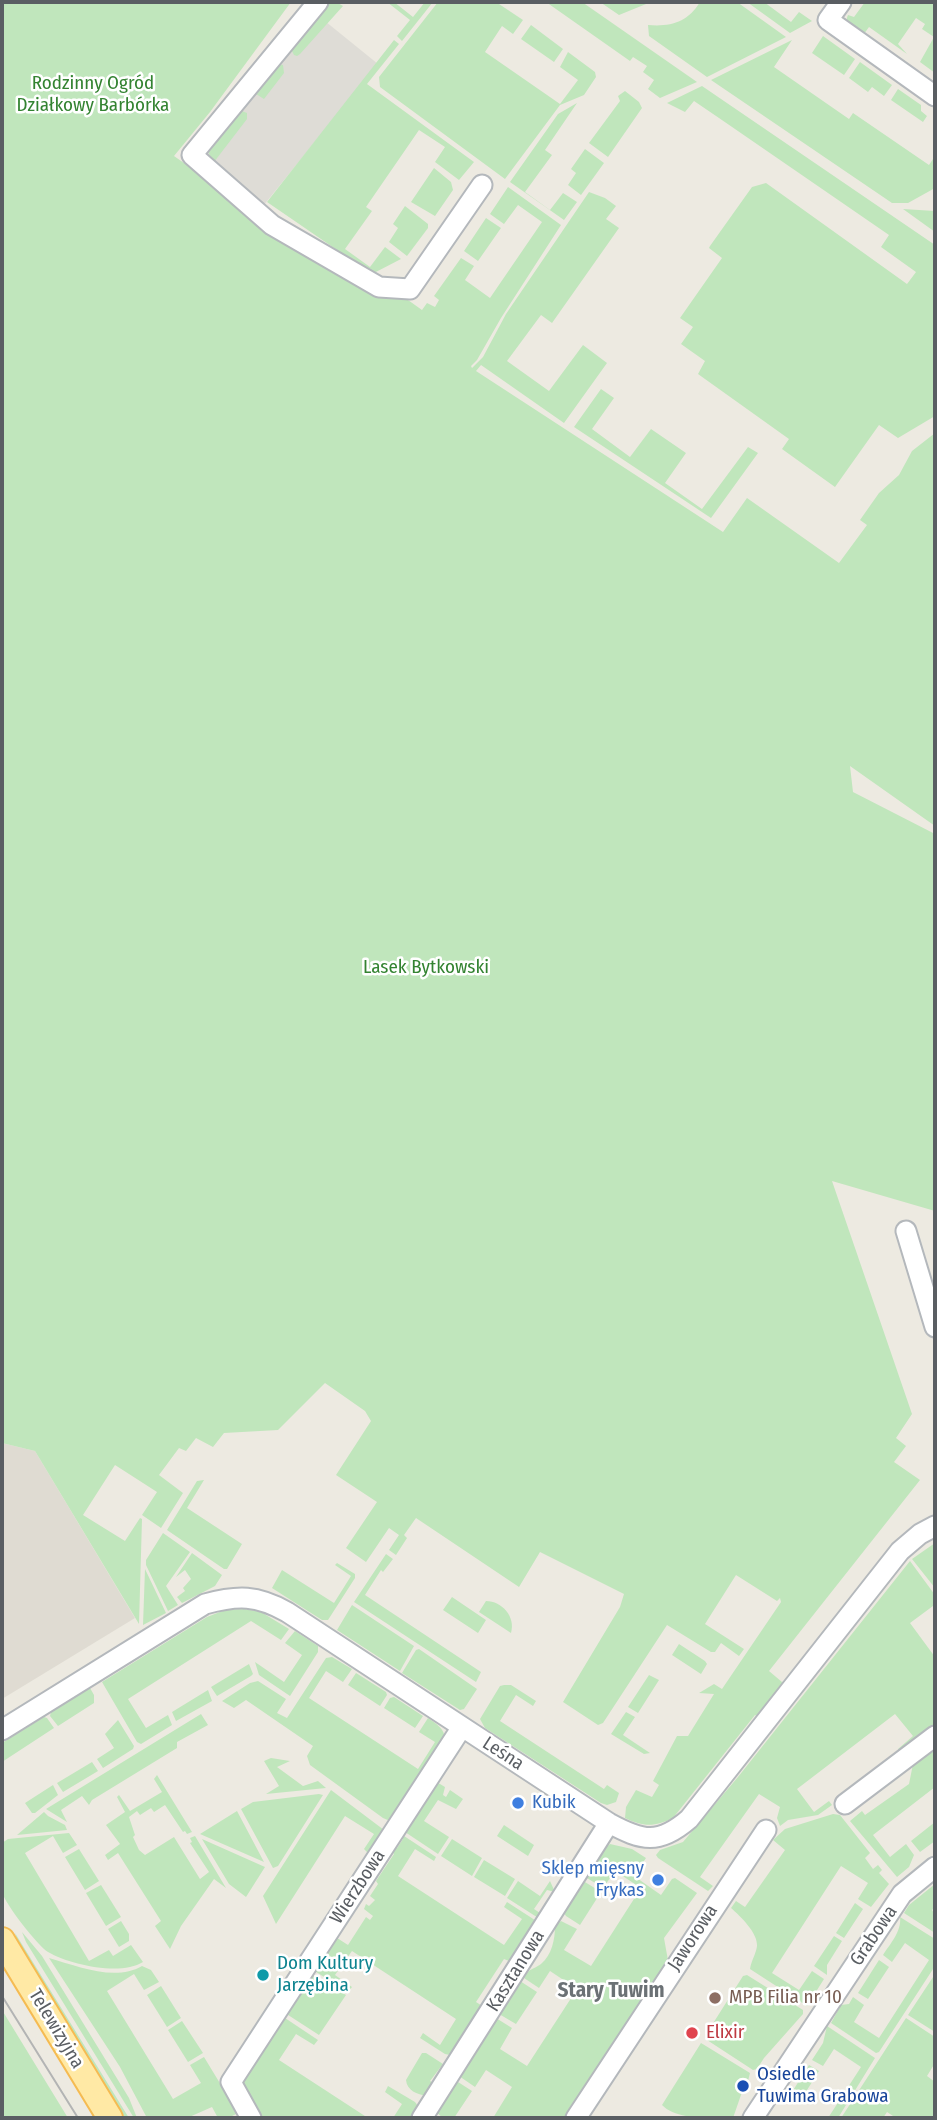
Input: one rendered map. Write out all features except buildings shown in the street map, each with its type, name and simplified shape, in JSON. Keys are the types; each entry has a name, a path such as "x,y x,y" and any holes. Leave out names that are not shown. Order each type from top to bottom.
{"main road":[{"name":"Telewizyjna","path":"2,1940 110,2118"}],"street":[{"path":"318,2 192,155 272,225 379,287 410,289 482,185"},
{"path":"841,2 828,20 935,96"},
{"path":"906,1231 935,1328"},
{"path":"924,1294 935,1273"},
{"name":"Leśna","path":"2,1730 205,1604 229,1597 250,1597 271,1603 609,1824 633,1837 651,1839 678,1829 689,1819 900,1551 928,1530 935,1515"},
{"name":"Wierzbowa","path":"251,2118 231,2082 462,1727"},
{"path":"845,1804 935,1736"},
{"name":"Kasztanowa","path":"422,2118 609,1824"},
{"name":"Jaworowa","path":"576,2118 766,1830"},
{"name":"Grabowa","path":"753,2118 902,1894 935,1867"}],"shaded area":[{"path":"315,13 378,64 263,206 200,154"},
{"path":"2,1443 35,1451 135,1618 2,1699"}],"green space":[{"name":"Lasek Bytkowski","path":"2,2 291,2 174,156 360,287 401,295 422,310 427,303 435,307 439,300 434,296 461,258 474,266 465,280 490,298 542,222 518,205 504,224 490,214 508,187 561,225 472,368 483,357 506,314 589,192 616,206 606,219 619,228 552,323 541,315 507,361 549,391 583,345 607,363 564,423 481,365 476,371 723,532 747,498 839,563 867,525 860,520 879,493 899,475 912,451 935,433 935,826 850,766 853,792 935,834 935,1211 832,1181 912,1414 896,1438 906,1446 894,1462 920,1480 769,1671 782,1682 787,1680 758,1717 755,1715 673,1818 667,1821 649,1825 638,1823 625,1818 626,1807 636,1790 652,1797 659,1785 653,1781 677,1736 688,1736 714,1694 699,1693 714,1684 722,1689 781,1602 780,1598 777,1601 736,1575 705,1624 744,1649 739,1656 721,1643 715,1652 711,1652 667,1625 603,1723 598,1725 563,1702 620,1607 624,1594 540,1552 519,1587 416,1518 404,1535 407,1538 396,1555 389,1550 399,1535 389,1528 366,1562 346,1548 377,1502 336,1475 371,1421 365,1411 325,1383 278,1430 224,1433 213,1447 196,1438 186,1451 179,1448 159,1475 183,1493 161,1528 142,1515 157,1492 115,1465 83,1515 125,1541 140,1518 142,1519 139,1624 35,1451 2,1443"},
{"path":"329,2 343,6 300,54 294,55 291,49"},
{"path":"387,2 394,2 413,17 425,2 433,2 402,41 397,36 410,20"},
{"path":"438,2 496,2 523,20 513,34 502,26 485,52 560,104 578,80 560,67 568,52 595,72 596,77 584,95 560,105 505,179 380,87 379,77"},
{"path":"546,2 582,2 697,82 660,98 648,89 654,80 643,72 647,66 633,57 630,61"},
{"path":"600,2 651,2 619,15"},
{"path":"700,2 737,2 786,37 707,77 649,36 648,25 678,22 690,14"},
{"path":"747,2 764,2 791,22 799,12 812,21 790,33"},
{"path":"865,2 935,2 935,73 920,62 934,37 922,29 925,24 916,18 898,44 907,54 869,27 861,38 852,31 847,22 848,15 854,17"},
{"path":"531,25 563,49 554,62 521,39"},
{"path":"823,36 855,59 844,75 812,53"},
{"path":"394,40 399,44 367,84 474,162 459,180 435,162 445,147 419,130 366,207 372,211 345,249 370,267 385,247 401,259 372,274 267,202"},
{"path":"792,40 774,67 849,119 853,113 929,165 935,156 935,188 908,203 892,203 711,80"},
{"path":"860,62 892,85 884,96 872,87 868,92 849,78"},
{"path":"279,64 283,65 284,73 264,99 256,94"},
{"path":"702,86 935,245 935,416 898,438 879,425 835,487 782,449 789,439 698,374 705,361 681,344 693,327 680,318 722,258 709,248 710,246 752,187 766,183 907,284 916,272 881,247 889,235 694,101 685,112 667,103"},
{"path":"898,89 921,105 921,111 927,116 923,122 891,100"},
{"path":"625,91 639,102 642,108 608,157 589,143 620,101 618,96"},
{"path":"577,103 545,150 552,155 525,192 550,210 563,193 577,202 564,220 510,182 558,114"},
{"path":"242,111 247,113 247,119 214,162 209,150"},
{"path":"585,149 604,163 581,195 568,185 576,173 571,169"},
{"path":"434,168 451,182 453,190 435,216 411,202"},
{"path":"405,206 428,224 428,228 407,256 389,242 398,228 393,224"},
{"path":"903,209 935,211 935,232"},
{"path":"486,218 501,228 478,261 464,251"},
{"path":"601,389 614,398 592,429 630,457 651,429 686,453 665,483 702,509 748,447 758,453 711,518 574,427"},
{"path":"204,1480 187,1508 242,1544 227,1569 167,1530 197,1481"},
{"path":"163,1533 190,1552 166,1586 178,1605 168,1611 146,1565 146,1560"},
{"path":"935,1543 935,1588 912,1559"},
{"path":"192,1553 222,1575 215,1586 182,1603 177,1597 185,1591 183,1588 191,1579 185,1570 176,1577"},
{"path":"386,1554 393,1559 383,1572 381,1570 365,1595 481,1672 476,1682 354,1602"},
{"path":"910,1561 935,1595 935,1608 933,1606 910,1623 935,1657 935,1727 901,1753 898,1749 913,1736 895,1714 797,1789 814,1812 829,1801 832,1805 818,1815 788,1820 780,1826 777,1818 780,1807 759,1794 700,1877 713,1886 708,1891 658,1858 656,1855 660,1850 683,1842"},
{"path":"337,1563 355,1574 355,1578 328,1620 322,1620 272,1588 282,1570 334,1603 351,1576 335,1565"},
{"path":"145,1569 166,1613 143,1625"},
{"path":"452,1597 486,1620 478,1633 443,1610"},
{"path":"486,1601 502,1607 510,1616 511,1633 479,1612"},
{"path":"352,1605 414,1646 400,1671 337,1630"},
{"path":"225,1610 261,1612 289,1629 281,1640 251,1621 128,1699 146,1728 168,1715 172,1725 141,1744 137,1742 102,1682 207,1617"},
{"path":"295,1631 318,1646 318,1652 290,1696 259,1675 255,1662 284,1682 302,1655 285,1643"},
{"path":"679,1644 705,1661 707,1664 701,1674 672,1655"},
{"path":"419,1649 477,1689 464,1709 460,1710 402,1673"},
{"path":"332,1657 352,1669 343,1682 326,1671 309,1698 418,1769 435,1742 419,1732 428,1718 444,1733 445,1740 390,1821 310,1765 307,1756 313,1746 246,1700 234,1708 222,1701 250,1683 258,1681 286,1699 277,1713 287,1718 326,1658"},
{"path":"249,1664 253,1674 251,1676 217,1696 211,1687"},
{"path":"356,1673 386,1692 387,1695 380,1706 348,1685"},
{"path":"649,1675 659,1680 638,1713 628,1707"},
{"path":"511,1685 536,1701 533,1706 516,1695 500,1721 604,1789 607,1785 619,1793 616,1802 607,1805 601,1803 485,1728 480,1719 500,1686"},
{"path":"90,1688 94,1703 58,1726 50,1716 51,1712"},
{"path":"208,1690 212,1701 176,1721 172,1712"},
{"path":"394,1697 423,1716 415,1728 384,1708 390,1698"},
{"path":"626,1712 635,1717 623,1735 650,1753 644,1754 611,1734"},
{"path":"201,1714 208,1725 177,1742 177,1748 92,1800 89,1805 82,1796 61,1810 67,1822 46,1809"},
{"path":"44,1717 54,1728 2,1762 2,1743"},
{"path":"118,1720 134,1746 103,1768 97,1759 114,1748 105,1734"},
{"path":"935,1750 935,1787 873,1835 890,1857 906,1844 914,1855 909,1867 897,1877 850,1821 862,1811 865,1815 909,1784 913,1764"},
{"path":"271,1758 290,1761 277,1767 303,1786 318,1781 326,1788 266,1794 279,1786 264,1761"},
{"path":"92,1762 98,1771 63,1792 57,1783"},
{"path":"157,1775 192,1832 183,1832 165,1805 154,1812 151,1808 140,1815 137,1811 129,1817 139,1850 145,1855 174,1837 200,1879 209,1872 190,1843 190,1838 195,1836 226,1888 214,1879 181,1926 170,1949 155,1926 161,1921 118,1853 108,1860 105,1855 120,1844 106,1825 125,1812 117,1797 119,1795 130,1811 162,1792 154,1779"},
{"path":"435,1781 445,1787 443,1795 446,1797 450,1790 463,1799 456,1809 438,1800 424,1821 449,1837 438,1854 402,1830"},
{"path":"53,1785 58,1795 32,1813 25,1803"},
{"path":"331,1790 384,1830 371,1856 364,1849 374,1834 345,1816 276,1924 263,1896"},
{"path":"323,1795 278,1866 273,1868 241,1809 253,1802"},
{"path":"237,1811 264,1862 200,1834"},
{"path":"44,1812 65,1825 67,1830 17,1835"},
{"path":"833,1814 840,1815 870,1853 865,1858 873,1869 878,1865 882,1870 879,1873 889,1884 871,1907 858,1899 868,1883 841,1866 772,1973 799,1990 812,1971 824,1979 807,2006 750,1969 757,1941 748,1925 731,1908 736,1901 745,1907 785,1850 773,1840 785,1829"},
{"path":"935,1822 935,1841 920,1852 911,1841"},
{"path":"504,1825 534,1845 528,1856 497,1836"},
{"path":"69,1833 77,1845 63,1853 53,1836 25,1853 89,1961 109,1950 113,1956 131,1945 143,1962 134,1966 109,1968 82,1965 57,1957 37,1942 4,1898 1,1881 2,1843 8,1839"},
{"path":"401,1834 436,1857 434,1861 415,1849 398,1876 504,1945 522,1919 504,1907 507,1902 541,1924 537,1930 529,1931 509,1961 504,1959 476,2002 487,2009 474,2019 450,2055 420,2038 423,2033 440,2045 456,2019 352,1951 335,1975 352,1987 348,1992 313,1970 334,1936 348,1945 366,1917 370,1920 373,1916 364,1909 366,1904 369,1906 375,1900 370,1896 378,1884 376,1881 394,1854 390,1849 392,1846 397,1848 403,1839"},
{"path":"202,1839 265,1867 246,1897 229,1884"},
{"path":"452,1839 482,1858 472,1876 441,1856"},
{"path":"610,1844 632,1849 646,1858 634,1876 661,1895 675,1878 697,1893 664,1938 669,1966 566,2118 493,2118 512,2087 486,2070 475,2087 459,2076 496,2018 512,2028 500,2049 527,2066 577,1989 550,1971 539,1988 524,1978 548,1956 555,1926 561,1921 577,1929 564,1950 591,1966 641,1888 615,1871 603,1888 587,1878"},
{"path":"79,1849 99,1881 85,1890 65,1857"},
{"path":"484,1860 515,1879 505,1896 474,1877"},
{"path":"518,1881 540,1896 550,1881 555,1892 547,1890 534,1909 546,1917 543,1921 507,1898"},
{"path":"585,1882 601,1892 580,1925 564,1913"},
{"path":"935,1884 935,1907 932,1910 935,1915 935,1933 904,1913 909,1905"},
{"path":"101,1885 121,1917 106,1926 86,1893"},
{"path":"855,1903 863,1909 844,1938 836,1933"},
{"path":"900,1917 935,1939 935,1966 876,2053 831,2023 841,2005 849,2004 853,1997 864,2005 854,2022 879,2038 929,1960 905,1943 892,1962 883,1955 897,1932"},
{"path":"121,1921 129,1934 129,1941 119,1947 108,1929"},
{"path":"22,1932 42,1956 129,2098 137,2118 134,2118"},
{"path":"15,1933 129,2118 122,2118 20,1950"},
{"path":"834,1936 842,1941 827,1965 827,1975 814,1966"},
{"path":"49,1958 108,1973 131,1971 142,1966 151,1970 159,1982 144,1990 134,1974 107,1991 173,2099 201,2083 190,2065 204,2057 238,2113 228,2118 218,2118 212,2107 187,2118 147,2118 120,2067"},
{"path":"879,1960 889,1967 868,1999 858,1993"},
{"path":"311,1974 346,1995 319,2035 285,2013"},
{"path":"935,1974 935,2032 908,2015"},
{"path":"747,1975 803,2010 803,2014 757,2069 753,2070 707,2040 705,2036 743,1976"},
{"path":"520,1981 537,1992 516,2024 499,2014"},
{"path":"161,1986 181,2018 167,2027 147,1995"},
{"path":"2,2010 68,2118 2,2118"},
{"path":"282,2016 318,2040 314,2045 296,2034 279,2060 368,2118 256,2118 242,2083"},
{"path":"906,2018 935,2037 935,2063 927,2076 935,2082 935,2118 892,2118 887,2112 883,2118 841,2118"},
{"path":"182,2021 203,2053 188,2062 168,2030"},
{"path":"827,2026 875,2058 838,2118 828,2118 861,2067 834,2049 823,2066 812,2060 823,2043"},
{"path":"701,2043 750,2073 748,2081 745,2080 739,2089 742,2092 733,2118 685,2116 662,2105"},
{"path":"422,2053 443,2064 430,2081 439,2086 427,2096 410,2089 406,2080"},
{"path":"809,2065 819,2071 802,2098 792,2092"},
{"path":"458,2082 472,2091 454,2118 443,2118 436,2112"},
{"path":"388,2086 415,2102 418,2106 417,2118 393,2118 402,2104 385,2092"}],"tram line":[{"path":"2,1996 78,2118"}],"place":[{"name":"Kubik","path":"518,1803"},
{"name":"Sklep mięsny Frykas","path":"658,1880"},
{"name":"Dom Kultury Jarzębina","path":"263,1975"},
{"name":"MPB Filia nr 10","path":"715,1998"},
{"name":"Elixir","path":"692,2033"},
{"name":"Osiedle Tuwima Grabowa","path":"743,2086"}],"district":[{"name":"Stary Tuwim","path":"611,1991"}],"park label":[{"name":"Rodzinny Ogród Działkowy Barbórka","path":"93,95"}]}
